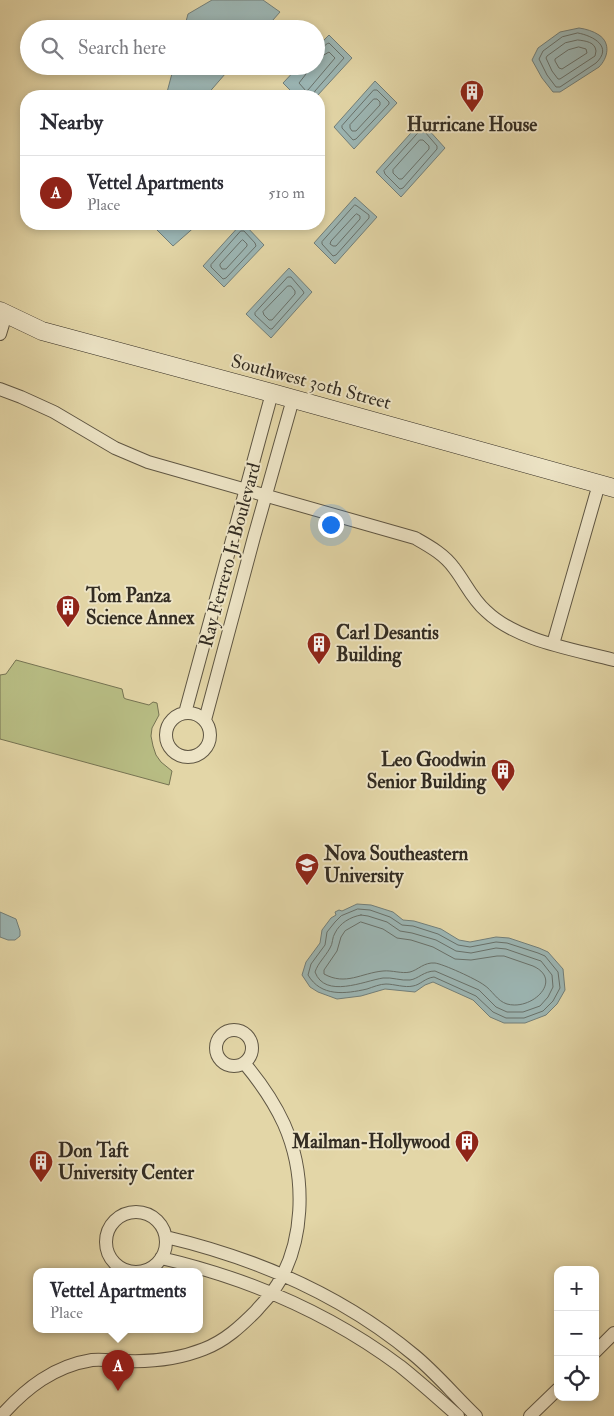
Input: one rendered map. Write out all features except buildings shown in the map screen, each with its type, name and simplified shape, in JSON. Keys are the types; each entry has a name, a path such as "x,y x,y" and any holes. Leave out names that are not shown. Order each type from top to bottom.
{"street":[{"path":"0,334 3,313"},
{"name":"Southwest 30th Street","path":"3,313 42,331 606,486"},
{"path":"0,389 54,412 115,448 148,462 415,538 446,558 484,610 509,629 553,644 614,660"},
{"name":"Ray Ferrero Jr Boulevard","path":"185,713 272,393"},
{"name":"Ray Ferrero Jr Boulevard","path":"205,720 293,399"},
{"path":"553,644 606,486"},
{"path":"192,713 205,720 210,732 210,739 203,751 197,755 184,756 176,753 171,748 167,742 166,734 171,720 177,715 192,713"},
{"path":"0,1416 37,1382 71,1366 92,1360 141,1362 166,1360 207,1348 244,1323 272,1293 286,1266 300,1220 299,1179 290,1140 284,1124 270,1098 245,1064"},
{"path":"123,1268 109,1254 106,1245 107,1236 110,1227 116,1220 123,1214 132,1212 141,1212 157,1220 163,1228 166,1237 166,1244 161,1258 149,1268"},
{"path":"166,1237 237,1257 282,1275 334,1300 380,1328 419,1359 476,1416"},
{"path":"161,1258 198,1268"},
{"path":"203,1269 272,1293 308,1309 350,1333 403,1369 458,1416"},
{"path":"599,1348 614,1333"},
{"path":"530,1416 554,1393"}],"green space":[{"path":"16,660 122,689 126,699 149,705 153,702 157,703 159,715 152,728 151,736 156,755 172,771 169,785 0,739 0,675 6,674"}],"water":[{"path":"212,0 263,0 280,12 273,20 186,20 188,14"},
{"path":"579,28 592,31 603,38 607,46 606,55 599,67 560,92 553,92 542,78 532,60 538,48 560,32"},
{"path":"329,35 352,58 323,90 290,90 283,83 291,75 325,75 325,39"},
{"path":"172,75 224,75 211,90 168,90"},
{"path":"375,81 397,103 354,149 334,127"},
{"path":"418,125 427,128 445,148 401,197 376,172"},
{"path":"355,197 377,217 335,264 314,243"},
{"path":"157,230 191,230 173,246"},
{"path":"236,230 250,230 264,245 224,287 203,266"},
{"path":"289,268 312,292 271,338 246,314"},
{"path":"357,904 371,905 393,912 403,920 414,921 441,929 459,940 470,942 496,937 509,938 539,948 548,952 563,969 565,990 557,1004 546,1015 525,1023 504,1023 490,1017 473,1000 433,982 415,992 385,989 361,996 337,999 318,992 310,987 302,975 306,962 320,943 322,930 331,918 336,915 335,912"},
{"path":"0,912 16,919 20,936 15,940 0,937"}],"place":[{"name":"Hurricane House","path":"472,113"},
{"name":"Tom Panza Science Annex","path":"68,628"},
{"name":"Carl Desantis Building","path":"319,665"},
{"name":"Leo Goodwin Senior Building","path":"503,792"},
{"name":"Nova Southeastern University","path":"307,886"},
{"name":"Mailman-Hollywood","path":"467,1163"},
{"name":"Don Taft University Center","path":"41,1183"},
{"name":"Vettel Apartments","path":"118,1391"}]}
